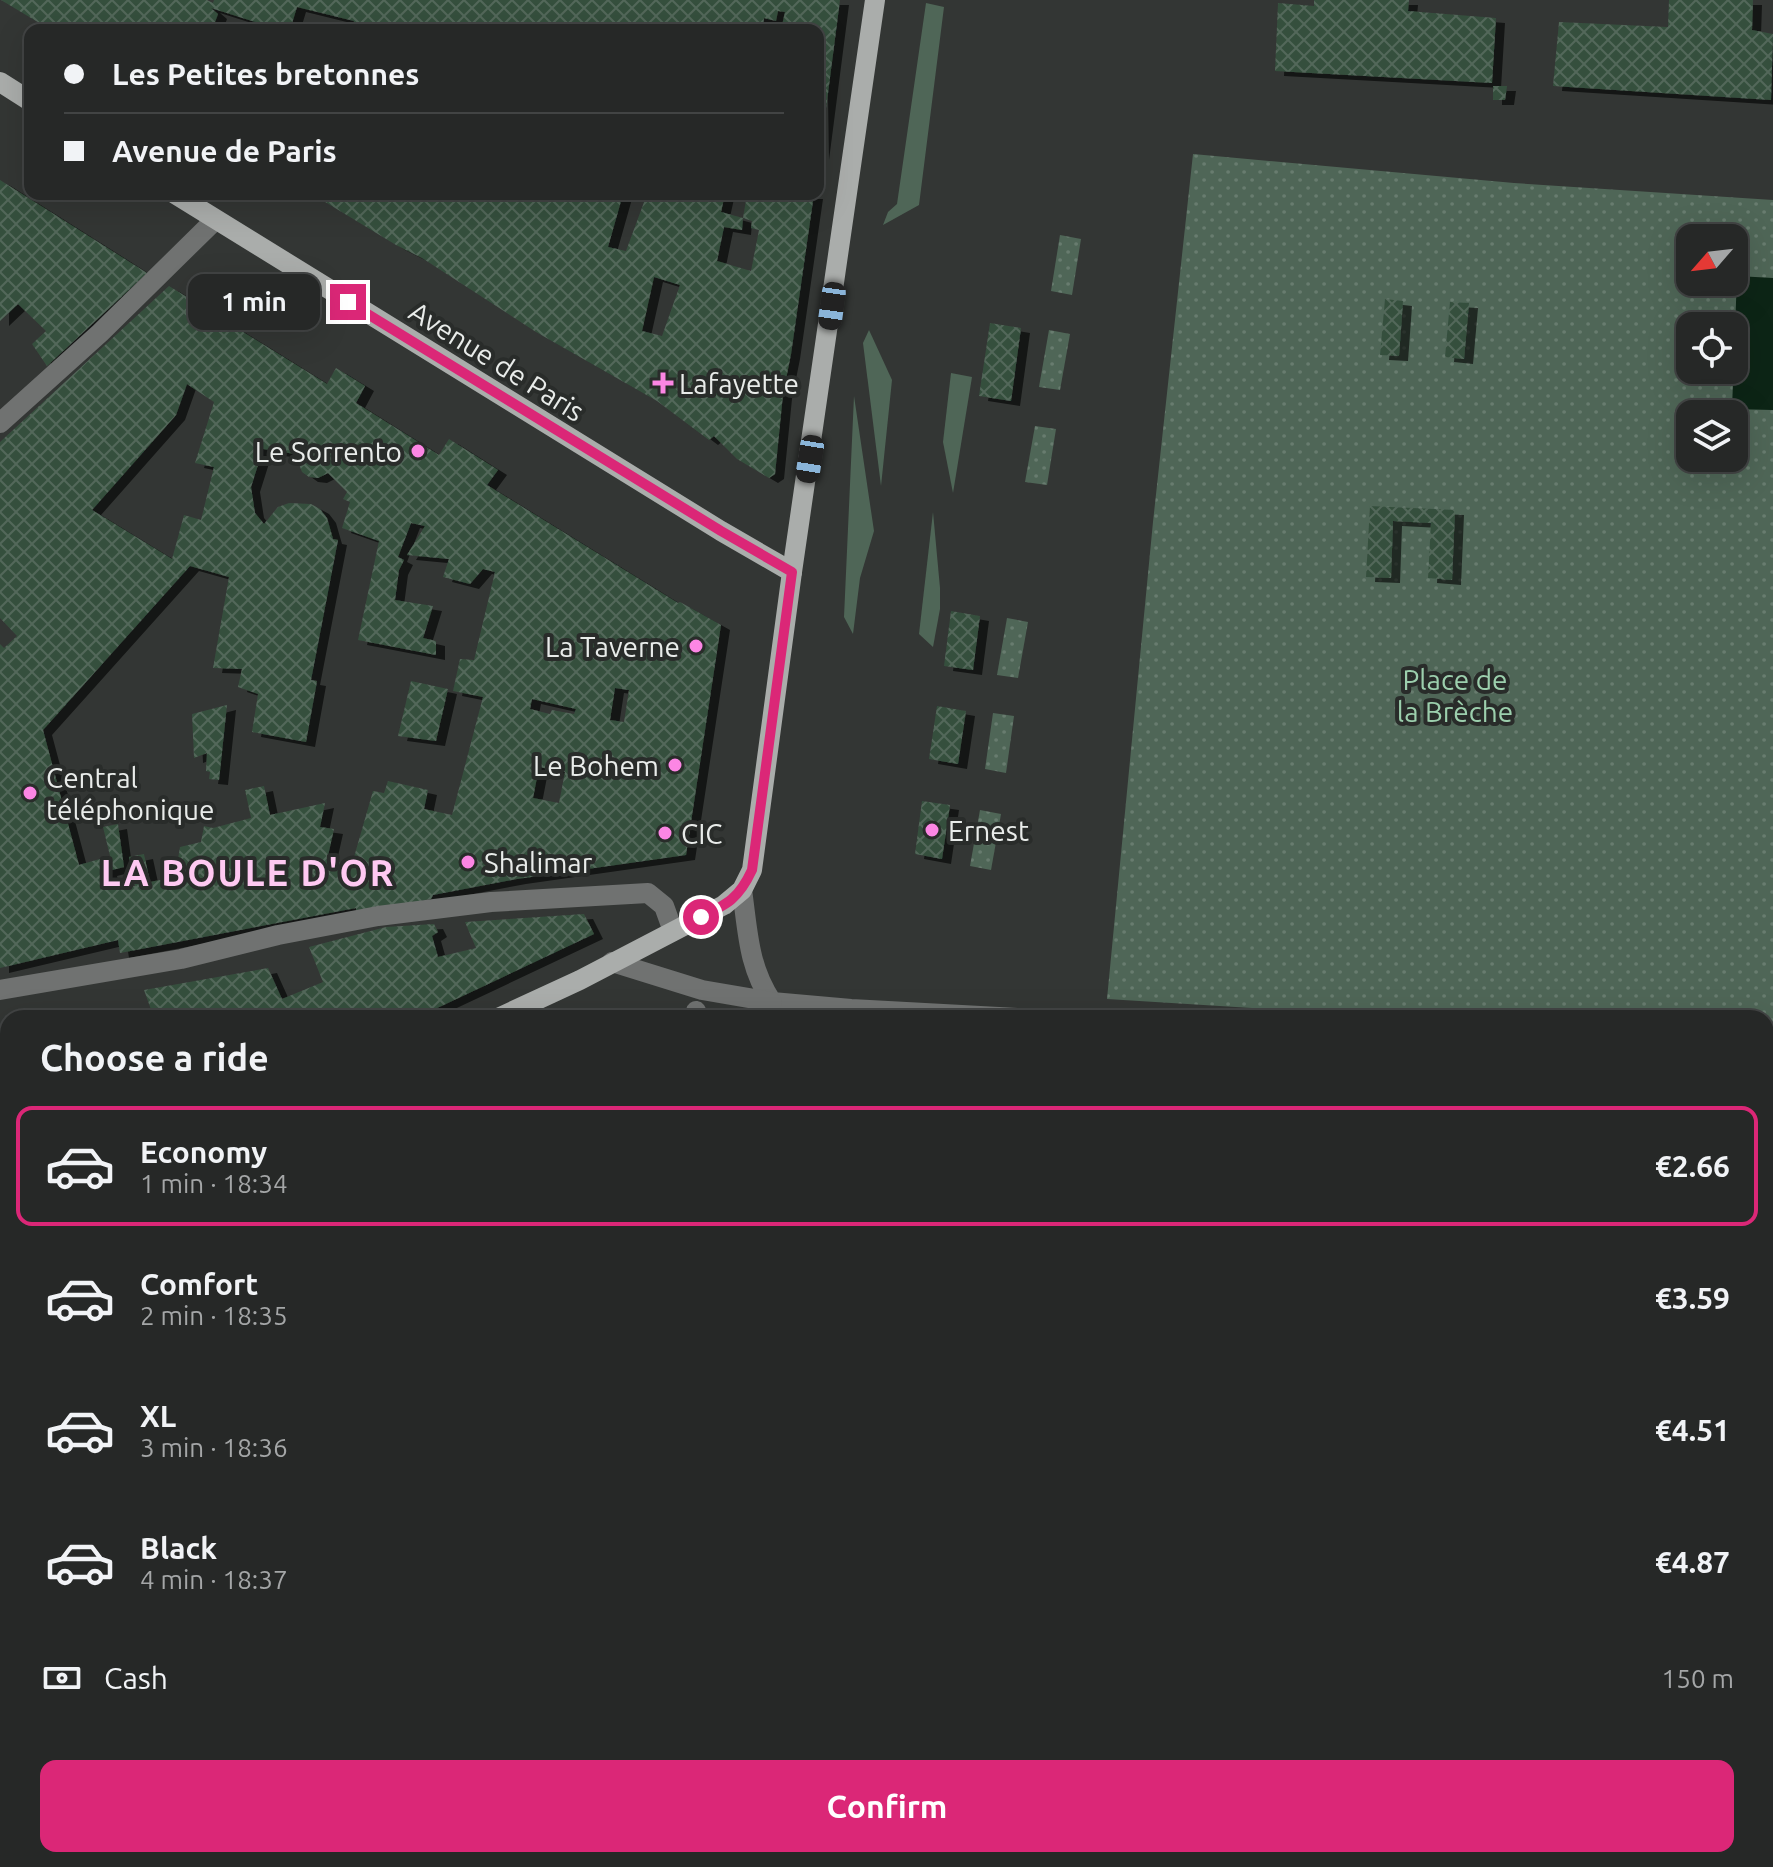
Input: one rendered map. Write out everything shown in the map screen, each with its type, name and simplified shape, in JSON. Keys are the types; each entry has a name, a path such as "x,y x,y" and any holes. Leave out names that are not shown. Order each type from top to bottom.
{"main road":[{"path":"515,1010 724,905 742,890 752,870 875,0"},
{"path":"2,87 24,98"},
{"name":"Avenue de Paris","path":"184,200 792,572"}],"street":[{"path":"0,423 100,333 215,220"},
{"path":"742,890 752,962 760,984 772,1002"},
{"path":"0,990 181,959 278,935 378,916 491,902 648,893 664,906 673,931"},
{"path":"612,962 702,990 772,1002 869,1010"}],"green space":[{"path":"926,3 944,7 919,205 883,225 888,212 897,204"},
{"name":"Place de la Brèche","path":"1193,154 1514,183 1773,200 1773,1010 1283,1010 1107,999 1153,522"},
{"path":"1060,235 1081,239 1072,295 1051,291"},
{"path":"869,330 892,380 881,486 863,343"},
{"path":"1049,330 1070,334 1060,390 1039,387"},
{"path":"951,373 972,377 953,493 943,442"},
{"path":"854,396 874,531 860,578 853,634 844,617"},
{"path":"1035,426 1056,429 1047,485 1025,482"},
{"path":"933,512 940,609 933,647 919,634"},
{"path":"1007,618 1028,622 1018,678 997,675"},
{"path":"993,713 1014,716 1006,773 985,769"},
{"path":"980,810 1001,814 991,870 970,866"}],"shaded area":[{"path":"1748,277 1773,278 1773,410 1748,409 1748,400 1732,400 1733,384 1748,384 1748,312 1736,312 1736,296 1748,296"}],"building":[{"path":"1,0 207,0 213,3 214,0 840,0 824,124 824,24 782,24 785,12 778,11 776,21 764,18 763,24 353,24 354,21 297,7 292,24 262,24 211,8 218,14 214,24 41,24"},
{"path":"1314,0 1409,0 1408,11 1496,18 1492,83 1275,71 1278,3 1314,6"},
{"path":"1669,0 1753,0 1752,30 1773,34 1771,100 1553,86 1559,22 1668,27"},
{"path":"1493,86 1507,86 1505,100 1493,100"},
{"path":"0,180 24,195 24,200 32,200 147,273 47,366 32,344 46,331 18,304 0,321"},
{"path":"322,200 621,200 608,247 626,251 645,200 724,200 721,212 743,218 746,200 813,200 783,394 775,474 769,478 737,459 714,436 709,440 657,401 536,332 422,258","holes":["743,218 752,221 751,228 759,230 751,271 717,261 724,227 742,230","654,277 680,285 662,336 642,331"]},
{"path":"169,286 327,384 336,368 365,386 356,403 439,455 449,439 498,470 487,485 678,603 721,625 686,855 517,879 356,913 356,908 120,953 118,940 0,968 0,644 4,648 17,636 0,618 0,442","holes":["187,384 214,402 195,463 214,467 201,520 184,515 172,559 92,510 176,415","263,449 295,454 302,472 318,478 328,473 347,492 343,499 350,502 342,528 379,541 358,640 436,655 436,641 423,638 433,606 395,600 399,570 404,560 398,557 411,523 425,526 407,555 449,559 443,577 470,584 483,569 495,572 474,660 460,659 453,691 483,697 452,815 424,809 428,790 388,781 384,793 373,791 352,864 327,860 334,829 320,827 325,803 270,815 264,786 245,790 251,818 213,828 204,826 201,842 180,847 175,877 150,882 144,854 129,857 135,886 113,890 108,871 124,867 118,824 103,827 110,856 79,865 43,730 190,566 229,577 213,668 242,669 238,687 258,694 252,732 306,742 317,681 311,680 338,540 333,539 327,518 311,504 289,503 278,507 264,524 255,513 251,487","615,688 629,690 624,722 610,720","532,699 576,709 574,714 552,710 550,714 530,709","539,767 565,772 559,803 533,798"]},
{"path":"1385,299 1403,301 1399,356 1380,355"},
{"path":"1450,302 1469,303 1464,359 1445,357"},
{"path":"990,323 1021,328 1011,401 979,396"},
{"path":"1370,506 1455,510 1452,580 1428,578 1431,523 1393,521 1391,578 1366,577"},
{"path":"951,611 980,616 973,670 944,666"},
{"path":"411,681 448,689 436,741 398,736"},
{"path":"227,705 219,780 209,779 207,753 194,758 192,714"},
{"path":"937,706 966,711 958,764 929,759"},
{"name":"Ernest","path":"922,801 950,805 942,859 915,854"},
{"path":"584,914 594,934 433,1010 151,1010 144,990 268,968 282,999 323,982 309,947 386,927 434,924 438,932 432,936 438,957 476,948 465,922"}],"place":[{"name":"Lafayette","path":"663,383"},
{"name":"Le Sorrento","path":"418,451"},
{"name":"La Taverne","path":"696,646"},
{"name":"Le Bohem","path":"675,765"},
{"name":"Central téléphonique","path":"30,793"},
{"name":"Ernest","path":"932,830"},
{"name":"CIC","path":"665,833"},
{"name":"Shalimar","path":"468,862"}],"district":[{"name":"LA BOULE D'OR","path":"248,872"}],"route":[{"path":"348,302 792,572 752,870 742,890 724,905 701,917"}]}
